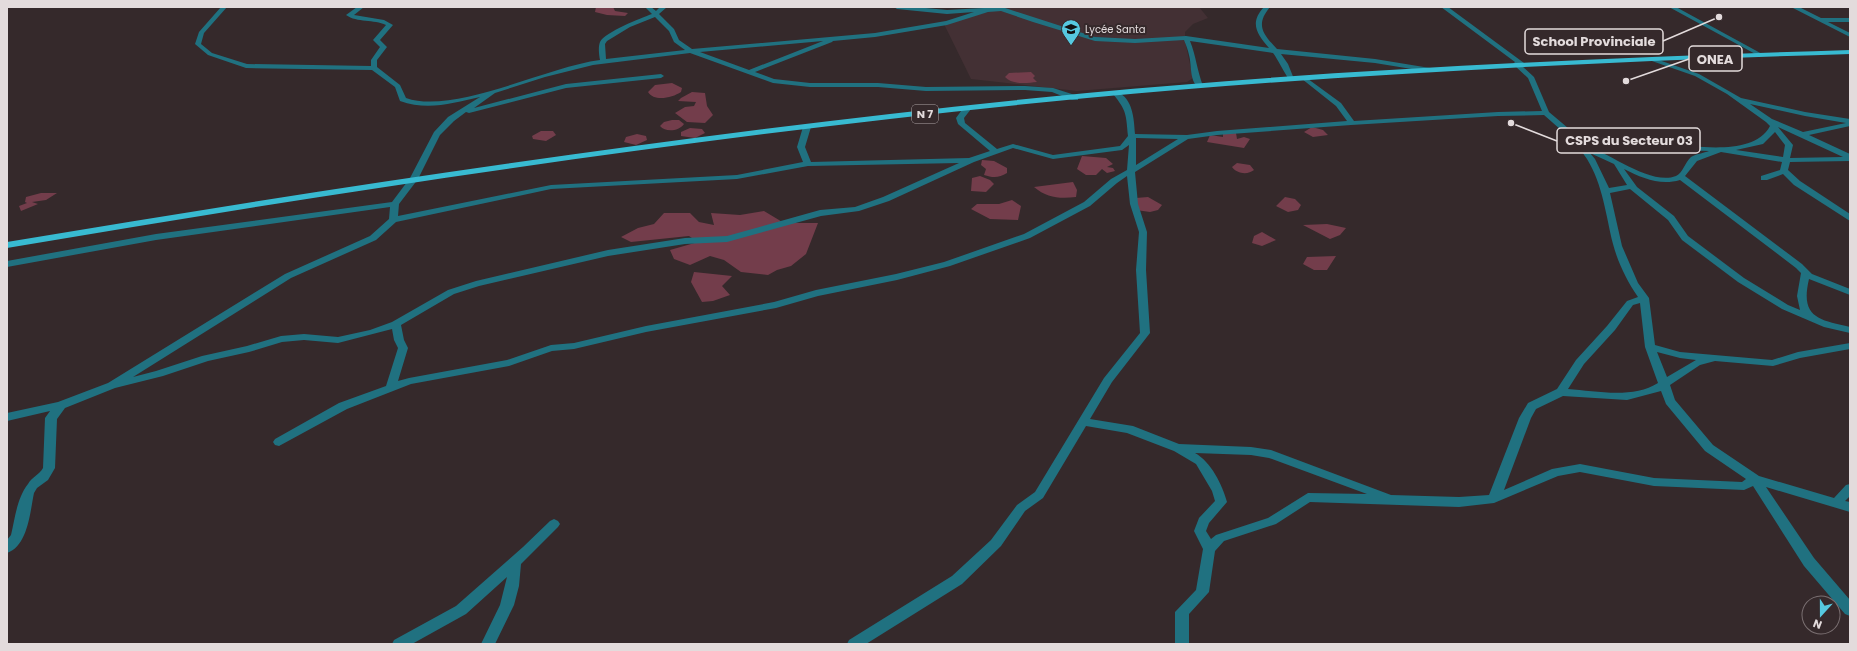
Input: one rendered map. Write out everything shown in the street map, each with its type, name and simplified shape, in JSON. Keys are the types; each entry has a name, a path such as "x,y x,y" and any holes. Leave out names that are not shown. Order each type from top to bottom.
{"highway":[{"name":"N 7","path":"7,245 178,216 414,179 807,127 967,109 1200,86 1519,64 1850,52"}],"street":[{"path":"224,7 201,33 198,44 210,54 246,66 374,68 398,86 403,99 420,104 453,101 493,92 543,76 603,62 691,51 875,35 947,23 986,10"},
{"path":"361,7 349,15 359,19 386,22 390,25 376,40 384,48 374,60 374,68"},
{"path":"648,7 672,30 676,41 691,51 773,81 810,85 878,86 926,89 1025,88 1053,90 1075,98"},
{"path":"603,62 602,44 604,40 628,26 655,15 664,7"},
{"path":"897,7 947,12 1010,7"},
{"path":"1267,7 1263,11 1258,25 1260,32 1286,65 1291,79"},
{"path":"1444,7 1519,64 1531,77 1546,114 1578,141 1591,160 1606,191 1618,246 1633,283 1644,298 1650,347 1670,401 1709,448 1755,479 1850,507"},
{"path":"1672,7 1762,55"},
{"path":"1794,7 1850,35"},
{"path":"999,8 1035,21 1096,39 1135,41 1186,38 1275,51 1375,61 1430,70"},
{"path":"1820,20 1850,20"},
{"path":"750,72 838,38"},
{"path":"1186,38 1193,56 1194,72 1200,86"},
{"path":"1651,59 1697,75 1766,118 1802,134 1837,155 1850,158"},
{"path":"458,114 566,86 661,76"},
{"path":"1304,78 1334,101 1349,116 1351,123"},
{"path":"393,220 395,204 414,179 437,134 451,119 493,92"},
{"path":"854,644 957,580 996,544 1021,508 1039,495 1082,421 1108,380 1145,333 1141,270 1143,232 1134,204 1132,136 1129,112 1125,102 1117,94"},
{"path":"1739,100 1805,114 1850,121"},
{"path":"967,109 960,118 962,124 995,151"},
{"path":"1132,136 1187,137 1217,133 1351,123 1498,114 1546,114"},
{"path":"1766,118 1789,145 1784,171"},
{"path":"1582,147 1656,179 1671,180 1680,177 1694,159 1720,150 1850,124"},
{"path":"1760,143 1770,137 1774,126"},
{"path":"807,127 801,147 808,164"},
{"path":"7,417 61,405 112,385 159,374 206,358 248,349 280,339 304,337 338,340 373,332 396,324 451,292 476,284 608,253 685,241 727,239 820,213 856,209 886,199 971,160 1013,146 1053,157 1083,155 1122,148 1132,136"},
{"path":"279,442 342,406 410,381 509,363 551,348 574,346 646,329 776,304 897,277 947,264 1027,236 1088,204 1114,182 1187,137"},
{"path":"1653,147 1720,150 1786,160 1837,155"},
{"path":"112,385 288,276 374,238 393,220 551,188 737,176 808,164 971,160"},
{"path":"1614,162 1632,186 1671,218 1685,238 1741,280 1785,307 1828,325 1850,330"},
{"path":"1764,178 1784,171"},
{"path":"1784,171 1797,183 1850,218"},
{"path":"1680,177 1799,266 1806,273 1822,282 1850,292"},
{"path":"1606,191 1632,186"},
{"path":"7,264 156,237 395,204"},
{"path":"1806,273 1802,292 1803,309 1811,317"},
{"path":"1561,392 1580,362 1630,303 1644,298"},
{"path":"391,388 403,348 399,340 396,324"},
{"path":"1650,347 1680,355 1773,363 1798,356 1850,346"},
{"path":"1494,499 1525,418 1532,406 1561,392 1627,396 1655,390 1696,363 1716,357"},
{"path":"7,548 17,537 28,493 33,485 44,477 48,468 51,418 61,405"},
{"path":"1082,421 1129,430 1178,448 1200,462 1218,491 1221,502 1203,521 1200,531 1209,549"},
{"path":"1178,448 1251,450 1271,454 1394,500"},
{"path":"1182,644 1182,612 1202,592 1209,549 1220,538 1272,521 1308,497 1459,502 1494,499 1556,472 1580,468 1654,482 1744,486 1755,479"},
{"path":"1755,479 1809,562 1850,610"},
{"path":"1836,503 1850,488"},
{"path":"399,644 461,610 515,563 554,524"},
{"path":"488,644 502,618 513,586 515,563"}],"shaded area":[{"path":"596,7 613,7 615,11 628,13 625,16 607,15 595,12"},
{"name":"Lycée Santa","path":"1011,7 1199,7 1208,18 1193,24 1185,32 1185,41 1193,78 1187,82 1077,91 971,79 943,22"},
{"path":"1031,72 1035,76 1033,78 1037,82 1016,82 1008,80 1005,77 1009,73"},
{"path":"672,83 682,88 681,92 673,96 659,98 654,97 648,92 655,85"},
{"path":"692,92 705,93 707,106 713,115 705,123 687,122 675,113 685,107 694,106 696,102 678,101"},
{"path":"679,120 684,124 676,130 666,130 660,126 664,122"},
{"path":"1312,127 1323,130 1328,135 1313,137 1304,132"},
{"path":"690,128 702,129 705,133 695,138 681,136 681,132"},
{"path":"541,131 553,131 556,135 546,141 533,139 532,136"},
{"path":"1236,133 1237,139 1244,137 1250,139 1244,148 1207,142 1210,135 1223,137 1223,134"},
{"path":"637,134 646,136 647,140 636,145 624,142 626,137"},
{"path":"1082,156 1106,158 1113,164 1107,167 1113,168 1115,171 1107,173 1102,169 1096,175 1086,175 1077,169"},
{"path":"982,160 994,161 1007,168 1007,173 996,177 984,175 986,169 981,165"},
{"path":"1237,163 1250,165 1254,170 1249,173 1237,171 1232,167"},
{"path":"980,176 990,180 994,184 986,192 971,191 972,178"},
{"path":"1073,182 1077,190 1076,197 1065,198 1049,196 1034,187"},
{"path":"41,193 57,193 46,200 32,202 38,204 21,211 19,206 27,203 25,202 26,197"},
{"path":"1148,197 1162,205 1158,210 1150,212 1136,210 1136,198"},
{"path":"1285,197 1295,199 1301,205 1298,210 1288,212 1276,206"},
{"path":"1012,200 1021,206 1018,220 990,219 971,209 977,204 999,204"},
{"path":"764,211 784,223 818,223 806,254 791,266 777,270 768,275 741,272 724,260 710,256 690,265 674,259 670,250 698,242 689,236 631,242 621,237 638,228 654,224 664,213 690,213 699,222 714,225 711,213 740,215"},
{"path":"1327,224 1346,228 1340,235 1330,239 1303,225"},
{"path":"1262,232 1276,240 1262,246 1252,243 1254,236"},
{"path":"1336,256 1327,270 1314,270 1303,264 1307,257"},
{"path":"694,272 732,276 722,286 730,295 713,301 702,302 691,282"}],"place":[{"name":"School Provinciale","path":"1719,17"},
{"name":"Lycée Santa","path":"1071,46"},
{"name":"ONEA","path":"1626,81"},
{"name":"CSPS du Secteur 03","path":"1511,123"}]}
